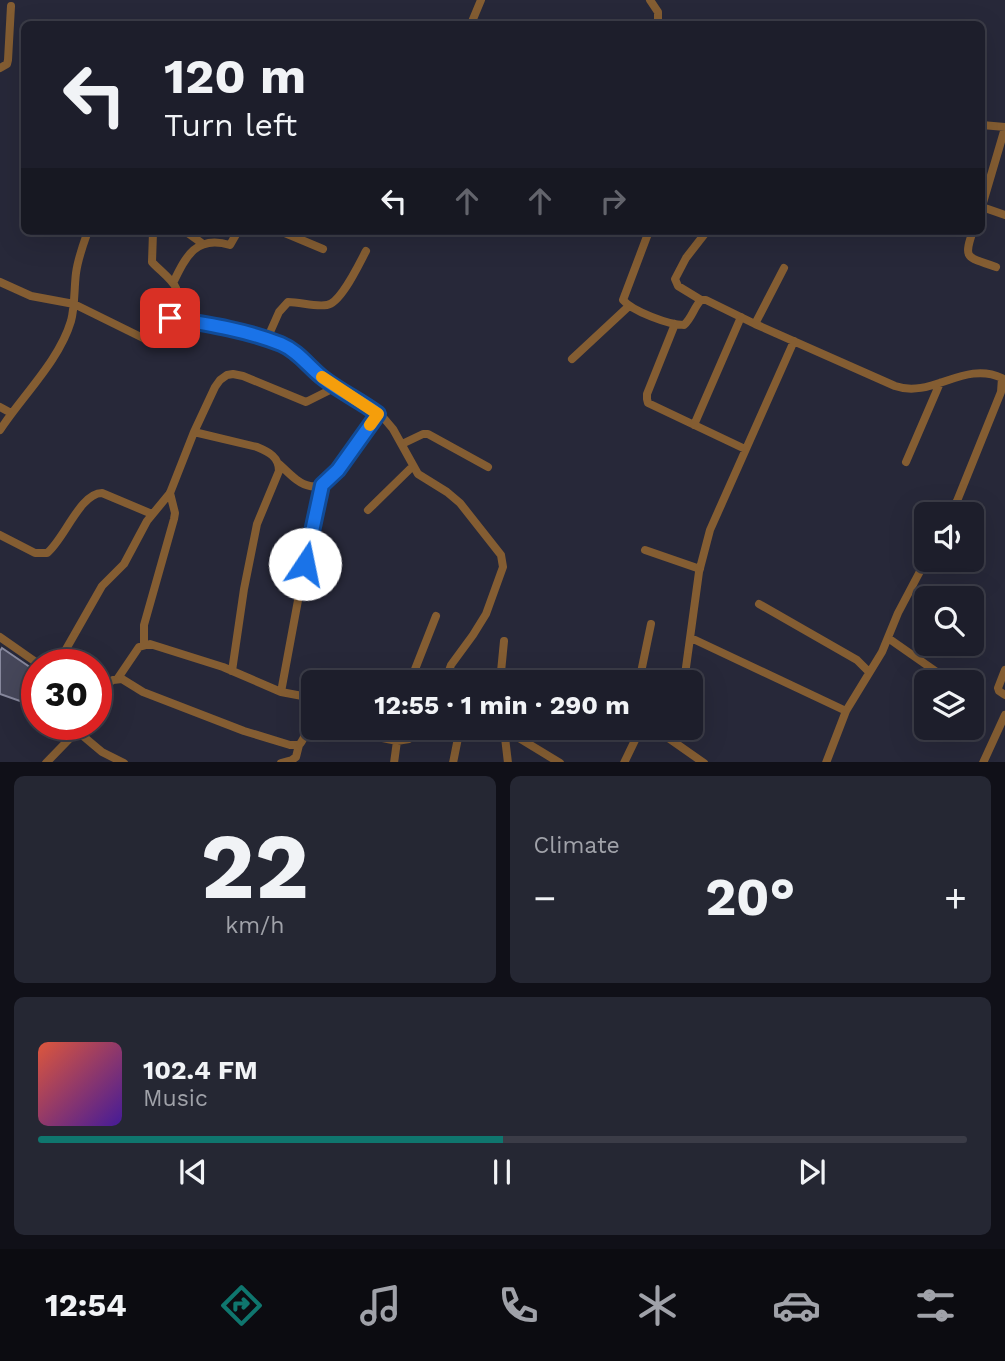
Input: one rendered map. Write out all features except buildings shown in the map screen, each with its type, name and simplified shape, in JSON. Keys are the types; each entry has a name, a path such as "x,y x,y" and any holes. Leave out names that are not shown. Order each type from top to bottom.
{"street":[{"path":"472,21 481,0"},
{"path":"650,0 658,12 659,21"},
{"path":"0,68 8,61 12,6"},
{"path":"985,125 1005,127 985,196"},
{"path":"985,207 1005,215"},
{"path":"0,430 58,351 72,320 76,273 87,235"},
{"path":"0,282 31,296 74,304 151,341 159,337 177,303 173,283 152,262 153,235"},
{"path":"191,235 203,244"},
{"path":"173,283 187,256 203,244 215,241 230,245 236,235"},
{"path":"290,235 323,249"},
{"path":"647,235 623,300 629,306 684,325 701,300"},
{"path":"703,235 675,279 678,286 701,300 711,302 902,389 913,390 964,375 985,374 1004,378 1001,392 956,502"},
{"path":"971,235 967,246 971,258 996,267"},
{"path":"267,339 279,312 288,302 326,306 332,304 366,251"},
{"path":"755,324 784,268"},
{"path":"572,359 629,306"},
{"path":"694,425 741,317"},
{"path":"170,318 267,339 293,350 336,387 378,414 393,429 418,474 460,503 501,555 503,567 486,614 449,670"},
{"path":"675,324 647,394 648,403 745,449"},
{"path":"686,670 700,569 710,530 794,341"},
{"path":"66,649 102,586 124,564 152,514 170,493 209,395 220,380 233,374 243,376 306,402 336,387"},
{"path":"906,462 940,383"},
{"path":"0,407 11,413"},
{"path":"194,432 267,451 307,486 314,487 322,485 338,470 378,414"},
{"path":"402,444 428,434 488,467"},
{"path":"232,671 257,524 279,471 279,464"},
{"path":"368,510 412,466"},
{"path":"281,692 322,485"},
{"path":"0,535 35,553 47,554 86,500 97,493 152,514"},
{"path":"144,645 144,625 174,519 170,493"},
{"path":"645,550 700,569"},
{"path":"826,762 846,711 888,638 920,572"},
{"path":"759,604 857,660 869,672"},
{"path":"415,670 436,616"},
{"path":"641,670 651,624"},
{"path":"0,637 21,652"},
{"path":"691,638 846,711"},
{"path":"888,638 934,670"},
{"path":"501,670 504,642"},
{"path":"112,681 118,678 134,653 150,644 232,671 281,692 301,696"},
{"path":"1005,670 998,688 1005,695"},
{"path":"118,678 126,680 143,692 244,731 290,745 299,745"},
{"path":"983,762 1005,715"},
{"path":"46,762 67,740"},
{"path":"91,740 103,752 124,762"},
{"path":"281,762 296,757 303,740"},
{"path":"392,740 403,740"},
{"path":"453,762 458,740"},
{"path":"501,740 508,762"},
{"path":"524,740 560,762"},
{"path":"624,762 635,740"},
{"path":"394,762 397,741"},
{"path":"674,741 699,761"}],"slow traffic":[{"path":"322,377 378,414 370,425"}],"route":[{"path":"170,318 282,344 293,350 336,387 378,414 338,470 322,485 305,564"}]}
